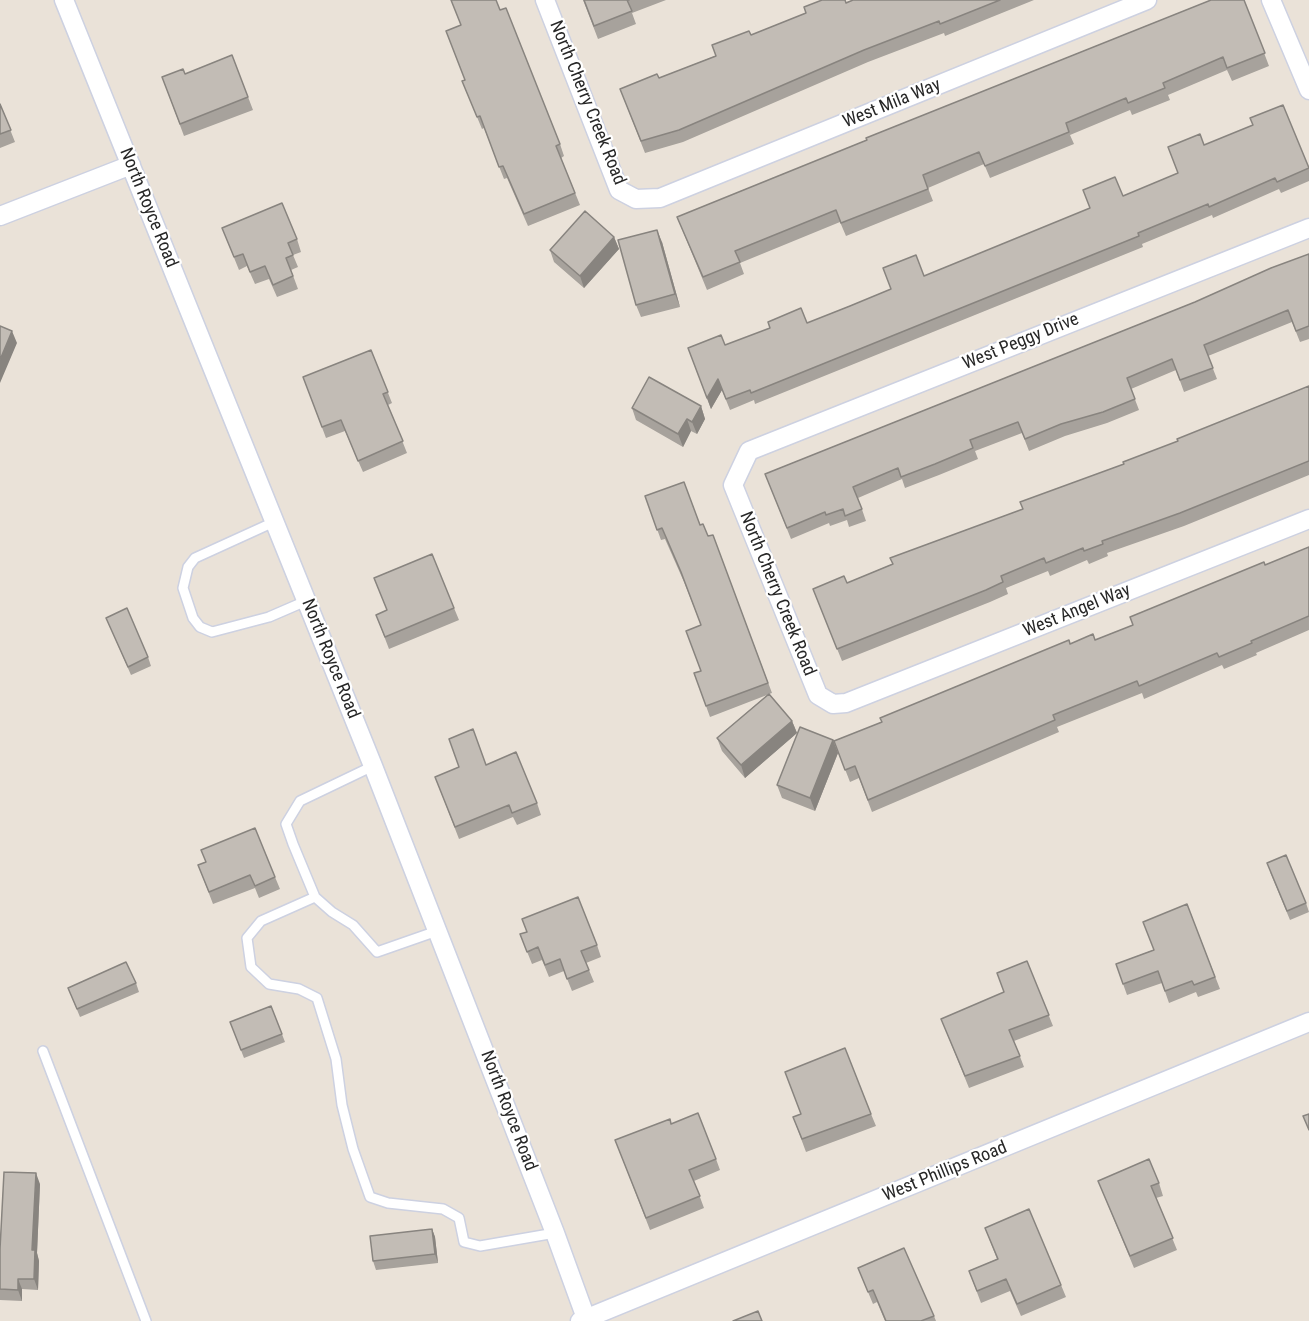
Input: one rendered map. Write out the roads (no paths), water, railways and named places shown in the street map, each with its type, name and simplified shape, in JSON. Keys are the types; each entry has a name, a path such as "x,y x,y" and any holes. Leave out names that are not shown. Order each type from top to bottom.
{"street":[{"name":"North Royce Road","path":"64,0 373,766 555,1233 584,1320"},
{"name":"North Cherry Creek Road","path":"545,0 619,190 636,200"},
{"name":"West Mila Way","path":"636,200 660,198 1147,0"},
{"path":"1271,0 1309,90"},
{"path":"0,216 131,165"},
{"name":"West Peggy Drive","path":"740,466 749,451 1309,228"},
{"name":"North Cherry Creek Road","path":"740,466 733,485 818,695 833,704 846,703"},
{"name":"West Angel Way","path":"846,703 1309,519"},
{"name":"West Phillips Road","path":"584,1320 1309,1022"}],"lane":[{"path":"274,522 195,558 188,567 183,588 193,618 200,627 212,632 269,617 306,601"},
{"path":"373,766 300,801 286,824 315,897 353,925 377,952 437,931"},
{"path":"315,897 261,921 247,938 251,967 269,984 299,989 317,998 336,1059 342,1105 353,1149 370,1197 388,1203 443,1209 459,1218 464,1242 480,1246 555,1233"},
{"path":"43,1052 146,1321"}]}
